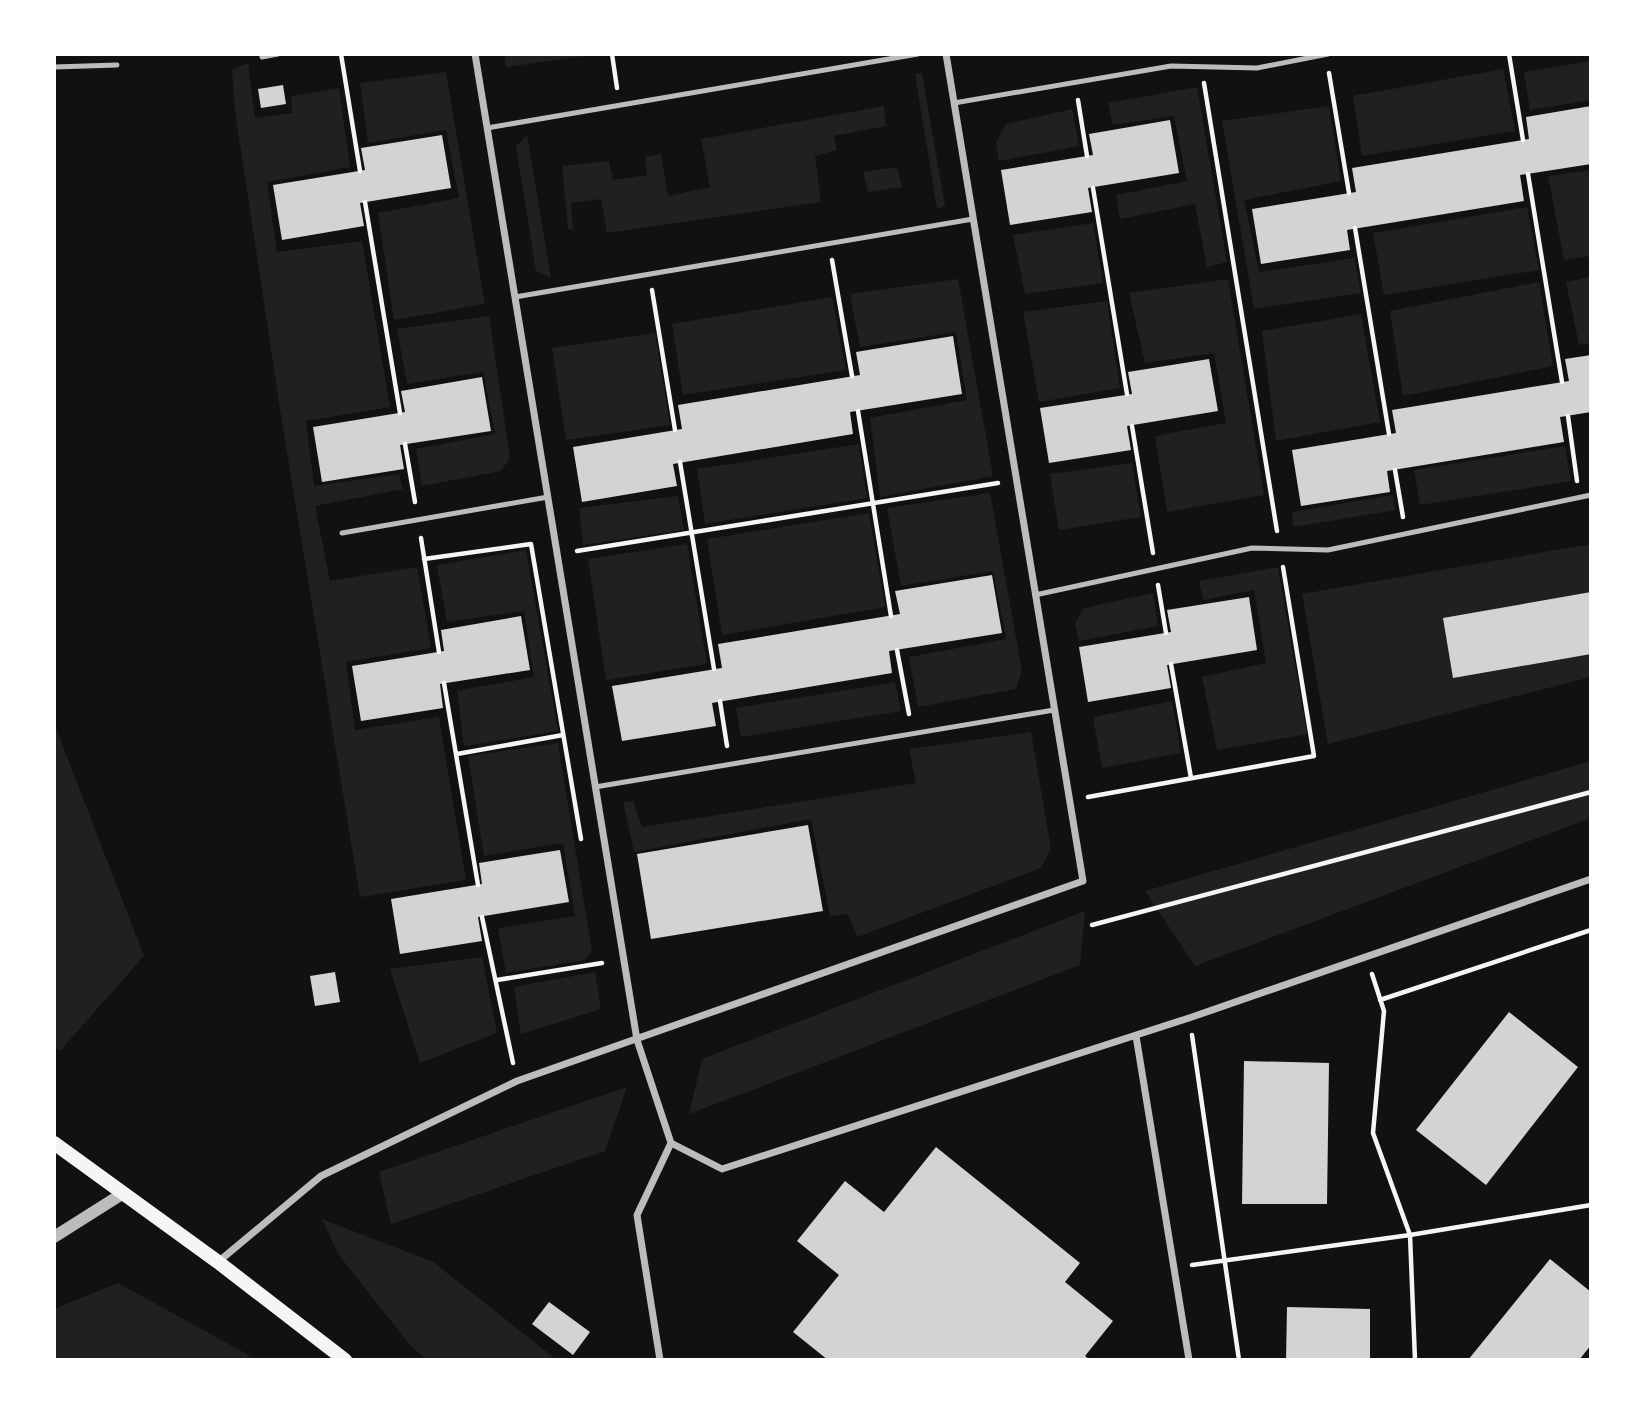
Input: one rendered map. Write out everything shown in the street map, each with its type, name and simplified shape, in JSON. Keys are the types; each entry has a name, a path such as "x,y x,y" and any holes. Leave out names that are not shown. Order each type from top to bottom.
{"main road":[{"path":"54,1143 122,1195 218,1262 345,1360"}],"street":[{"path":"475,54 637,1040 671,1143 638,1215 660,1360"},
{"path":"218,1262 321,1177 517,1081 1083,881 946,54"},
{"path":"671,1143 722,1169 1136,1036 1591,879"},
{"path":"1136,1036 1189,1360"},
{"path":"58,1235 122,1195"}],"lane":[{"path":"262,57 278,54"},
{"path":"487,128 918,54"},
{"path":"954,103 1171,66 1257,68 1327,54"},
{"path":"54,67 117,65"},
{"path":"515,297 973,219"},
{"path":"1035,595 1252,548 1328,550 1591,495"},
{"path":"342,533 548,498"},
{"path":"595,787 1054,709"}],"path":[{"path":"341,54 360,171"},
{"path":"612,54 620,106"},
{"path":"1327,54 1349,192"},
{"path":"1509,54 1523,140"},
{"path":"1070,800 1314,756 1201,67"},
{"path":"1076,82 1087,156"},
{"path":"1528,174 1562,382"},
{"path":"1093,188 1127,394"},
{"path":"365,202 400,413"},
{"path":"1355,228 1389,435"},
{"path":"830,243 852,376"},
{"path":"650,274 675,430"},
{"path":"858,411 891,616"},
{"path":"1568,416 1580,497"},
{"path":"1132,426 1166,632"},
{"path":"405,444 439,652"},
{"path":"680,462 714,669"},
{"path":"1395,470 1405,534"},
{"path":"577,551 999,483"},
{"path":"425,559 531,544 582,842"},
{"path":"897,650 909,714"},
{"path":"1171,664 1191,778"},
{"path":"444,683 478,885"},
{"path":"720,701 727,746"},
{"path":"457,754 563,735"},
{"path":"1092,925 1591,792"},
{"path":"482,917 517,1081"},
{"path":"1380,1000 1591,930"},
{"path":"1366,956 1384,1012 1373,1132 1409,1235 1415,1360"},
{"path":"497,980 602,962 604,975"},
{"path":"1189,1018 1239,1360"},
{"path":"1174,1269 1223,1259 1409,1235 1591,1205"}],"shaded area":[{"path":"504,54 598,54 506,67"},
{"path":"1591,61 1591,100 1530,110 1524,72"},
{"path":"248,63 255,118 292,113 291,96 339,88 350,167 267,182 277,252 362,241 390,407 306,421 314,486 399,474 403,489 315,506 330,581 417,567 431,648 346,662 355,730 439,717 466,880 360,897 282,422 235,111 232,70"},
{"path":"1503,69 1515,131 1362,156 1353,96"},
{"path":"446,72 485,304 394,320 378,213 459,198 446,130 368,143 360,83"},
{"path":"922,73 945,206 937,209 915,74"},
{"path":"1197,87 1227,262 1207,267 1195,204 1120,219 1116,195 1187,181 1174,116 1113,125 1108,103"},
{"path":"884,106 886,126 834,136 837,150 815,156 821,202 607,233 601,199 571,203 573,229 568,229 562,166 609,161 613,180 647,175 645,157 661,154 668,196 710,187 701,139"},
{"path":"1329,106 1341,181 1244,200 1259,272 1354,258 1361,293 1254,309 1222,121"},
{"path":"1072,109 1079,146 999,161 996,142 1006,124"},
{"path":"527,135 551,278 536,271 516,146"},
{"path":"897,167 902,187 868,192 863,172"},
{"path":"1591,170 1591,256 1564,260 1548,176"},
{"path":"1527,207 1539,270 1384,295 1373,233"},
{"path":"1093,223 1103,283 1025,294 1013,235"},
{"path":"1591,277 1591,343 1579,345 1566,282"},
{"path":"958,279 993,476 880,497 870,418 967,400 956,332 860,347 850,294"},
{"path":"1228,279 1264,495 1167,512 1155,436 1226,423 1214,353 1145,363 1129,293"},
{"path":"1539,282 1553,366 1403,396 1390,311"},
{"path":"832,297 846,370 683,395 672,324"},
{"path":"1107,301 1120,388 1039,402 1023,312"},
{"path":"1361,314 1380,422 1276,441 1262,331"},
{"path":"489,316 510,458 501,471 422,486 416,449 495,434 483,372 407,384 397,329"},
{"path":"655,333 670,425 566,440 552,348"},
{"path":"859,444 867,498 705,524 697,469"},
{"path":"1565,446 1571,481 1420,505 1414,470"},
{"path":"1132,463 1141,517 1059,530 1050,474"},
{"path":"990,493 1022,671 1016,689 918,707 909,657 1006,639 993,571 901,586 887,508"},
{"path":"1393,495 1395,510 1293,527 1292,512"},
{"path":"678,496 684,530 583,545 579,508"},
{"path":"869,513 885,607 722,635 707,539"},
{"path":"687,544 707,664 606,680 588,559"},
{"path":"1591,544 1591,677 1328,744 1302,594"},
{"path":"526,550 558,731 464,746 457,691 534,677 524,611 447,622 437,565"},
{"path":"1278,567 1307,734 1217,750 1202,677 1266,663 1254,590 1203,600 1199,581"},
{"path":"1153,593 1158,626 1079,641 1075,623 1084,608"},
{"path":"895,682 901,711 741,737 736,708"},
{"path":"1172,701 1181,753 1102,768 1093,717"},
{"path":"54,723 144,956 60,1051 54,1047"},
{"path":"1031,732 1051,849 1041,868 857,937 848,914 830,916 811,819 634,852 623,802 633,801 642,827 916,783 909,749"},
{"path":"558,743 592,951 585,960 506,973 498,928 575,916 563,843 484,856 468,756"},
{"path":"1591,761 1591,818 1195,966 1145,891"},
{"path":"1085,911 1080,965 689,1114 702,1059"},
{"path":"482,957 497,1033 420,1063 390,969"},
{"path":"595,972 601,1009 521,1034 514,987"},
{"path":"627,1087 605,1151 391,1224 379,1172"},
{"path":"322,1219 433,1262 557,1360 427,1360 410,1345 338,1254"},
{"path":"118,1283 245,1353 253,1360 54,1360 54,1309"}],"building":[{"path":"283,85 286,104 261,108 258,89"},
{"path":"1591,106 1591,164 1520,175 1524,201 1347,230 1350,250 1261,264 1252,209 1356,192 1352,168 1529,139 1526,117"},
{"path":"1170,120 1179,173 1088,188 1092,212 1010,225 1001,170 1093,155 1089,134"},
{"path":"442,135 451,188 360,203 364,226 282,240 273,185 365,170 361,148"},
{"path":"953,336 962,394 850,412 853,434 673,464 677,486 582,502 573,447 682,429 678,405 860,375 856,352"},
{"path":"1591,355 1591,412 1560,417 1564,442 1387,471 1390,492 1301,506 1292,450 1396,433 1392,410 1569,381 1565,359"},
{"path":"1209,359 1218,411 1127,426 1131,450 1049,463 1040,408 1132,394 1128,372"},
{"path":"482,377 491,431 400,445 404,469 322,482 313,427 405,412 401,391"},
{"path":"992,575 1002,633 889,651 892,673 712,703 716,726 622,741 612,686 722,668 718,644 900,614 895,591"},
{"path":"1591,592 1591,654 1453,678 1443,618"},
{"path":"1249,597 1257,650 1167,665 1171,688 1088,702 1079,647 1171,632 1167,610"},
{"path":"521,616 530,670 440,684 443,708 361,721 352,666 444,651 441,630"},
{"path":"808,825 823,911 651,939 637,854"},
{"path":"560,850 569,902 478,917 482,941 400,954 391,899 482,884 479,863"},
{"path":"335,972 340,1002 315,1006 310,976"},
{"path":"1509,1012 1578,1067 1486,1185 1416,1130"},
{"path":"1244,1061 1329,1063 1327,1204 1242,1204"},
{"path":"936,1147 1080,1263 1065,1282 1113,1321 1085,1356 1090,1360 828,1360 793,1332 839,1275 797,1241 845,1181 884,1212"},
{"path":"1550,1259 1591,1292 1591,1345 1579,1360 1468,1360"},
{"path":"549,1302 590,1332 573,1355 532,1324"},
{"path":"1287,1307 1370,1309 1370,1360 1286,1360"}]}
